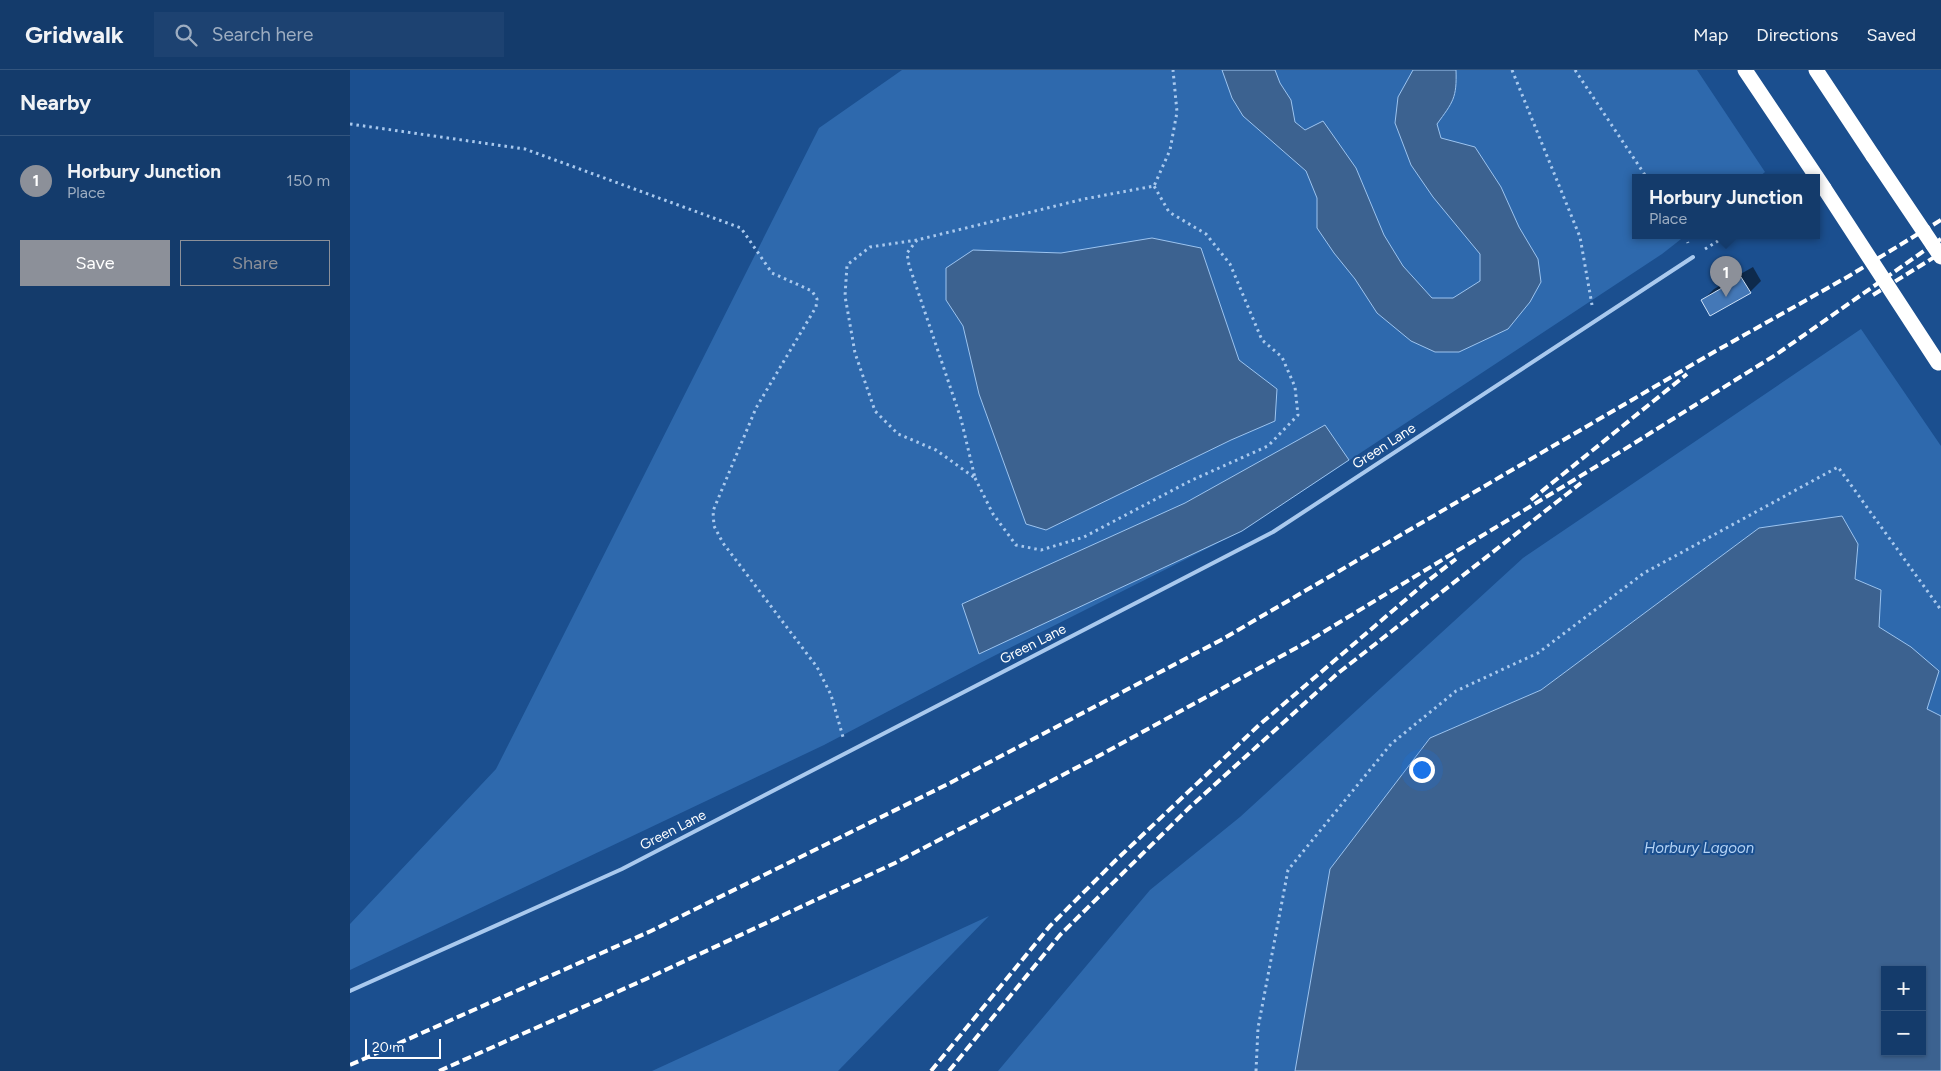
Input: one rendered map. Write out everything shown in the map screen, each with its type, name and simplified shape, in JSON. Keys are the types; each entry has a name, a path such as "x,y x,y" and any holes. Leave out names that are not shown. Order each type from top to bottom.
{"highway":[{"path":"1745,70 1815,174"},
{"path":"1816,70 1941,257"},
{"path":"1820,182 1940,366"}],"lane":[{"name":"Green Lane","path":"350,991 622,869 1273,532 1693,257"}],"path":[{"path":"1154,186 1170,150 1177,112 1173,70"},
{"path":"1512,70 1580,237 1595,322"},
{"path":"1575,70 1645,174"},
{"path":"350,124 525,149 741,228 772,273 812,291 817,299 816,307 756,408 713,511 714,526 723,543 817,667 831,695 847,752"},
{"path":"975,478 936,450 898,434 875,410 855,353 845,296 847,265 870,247 917,240 1084,199 1154,186"},
{"path":"917,240 907,252 909,265 958,410 975,478 993,514 1016,545 1041,550 1084,537 1190,481 1268,446 1298,415 1295,388 1282,357 1262,340 1230,264 1206,234 1169,212 1154,186"},
{"path":"1693,257 1721,239"},
{"path":"1256,1071 1258,1028 1288,870 1391,744 1456,691 1538,653 1644,573 1838,467 1941,610"}],"shaded area":[{"path":"902,70 1697,70 1765,172 1763,174 1632,174 1632,239 1681,239 1662,254 1242,531 982,662 824,745 350,970 350,924 496,769 819,128"},
{"path":"1861,329 1941,446 1941,716 1927,709 1911,647 1879,627 1881,590 1855,579 1858,544 1759,528 1541,690 1430,738 1330,869 1295,1071 998,1071 1150,890 1240,817 1523,558"},
{"path":"989,916 838,1071 652,1071"}],"water":[{"path":"1222,70 1275,70 1280,83 1291,100 1295,122 1305,130 1323,121 1356,168 1384,235 1403,266 1432,298 1453,298 1480,281 1480,254 1433,197 1411,165 1395,123 1398,97 1413,70 1456,70 1455,94 1437,124 1441,138 1475,147 1501,187 1519,227 1538,259 1541,282 1530,302 1508,329 1459,352 1435,352 1411,341 1377,313 1355,279 1317,228 1317,198 1306,171 1243,116 1232,98"},
{"path":"1152,238 1201,248 1239,360 1277,389 1275,421 1231,440 1046,530 1026,524 979,394 963,326 946,300 946,268 973,250 1061,253"},
{"path":"1325,425 1349,460 1242,531 979,654 962,604 1185,503"},
{"name":"Horbury Lagoon","path":"1842,516 1858,544 1855,579 1881,590 1879,627 1911,647 1939,671 1927,709 1941,716 1941,1071 1295,1071 1330,869 1430,738 1541,690 1759,528"}],"building":[{"path":"1741,277 1751,293 1710,316 1701,300"}],"railway":[{"path":"350,1065 651,931 950,783 1221,640 1714,352 1849,276 1941,220"},
{"path":"439,1071 646,979 895,863 1093,759 1307,642 1620,452 1777,354 1941,239"},
{"path":"1873,295 1941,253"},
{"path":"1531,500 1687,374"},
{"path":"949,1071 1060,935 1190,807 1337,674 1581,483"},
{"path":"931,1071 1050,926 1115,861 1258,726 1424,584 1456,559"}],"place":[{"name":"Horbury Junction","path":"1726,297"}]}
